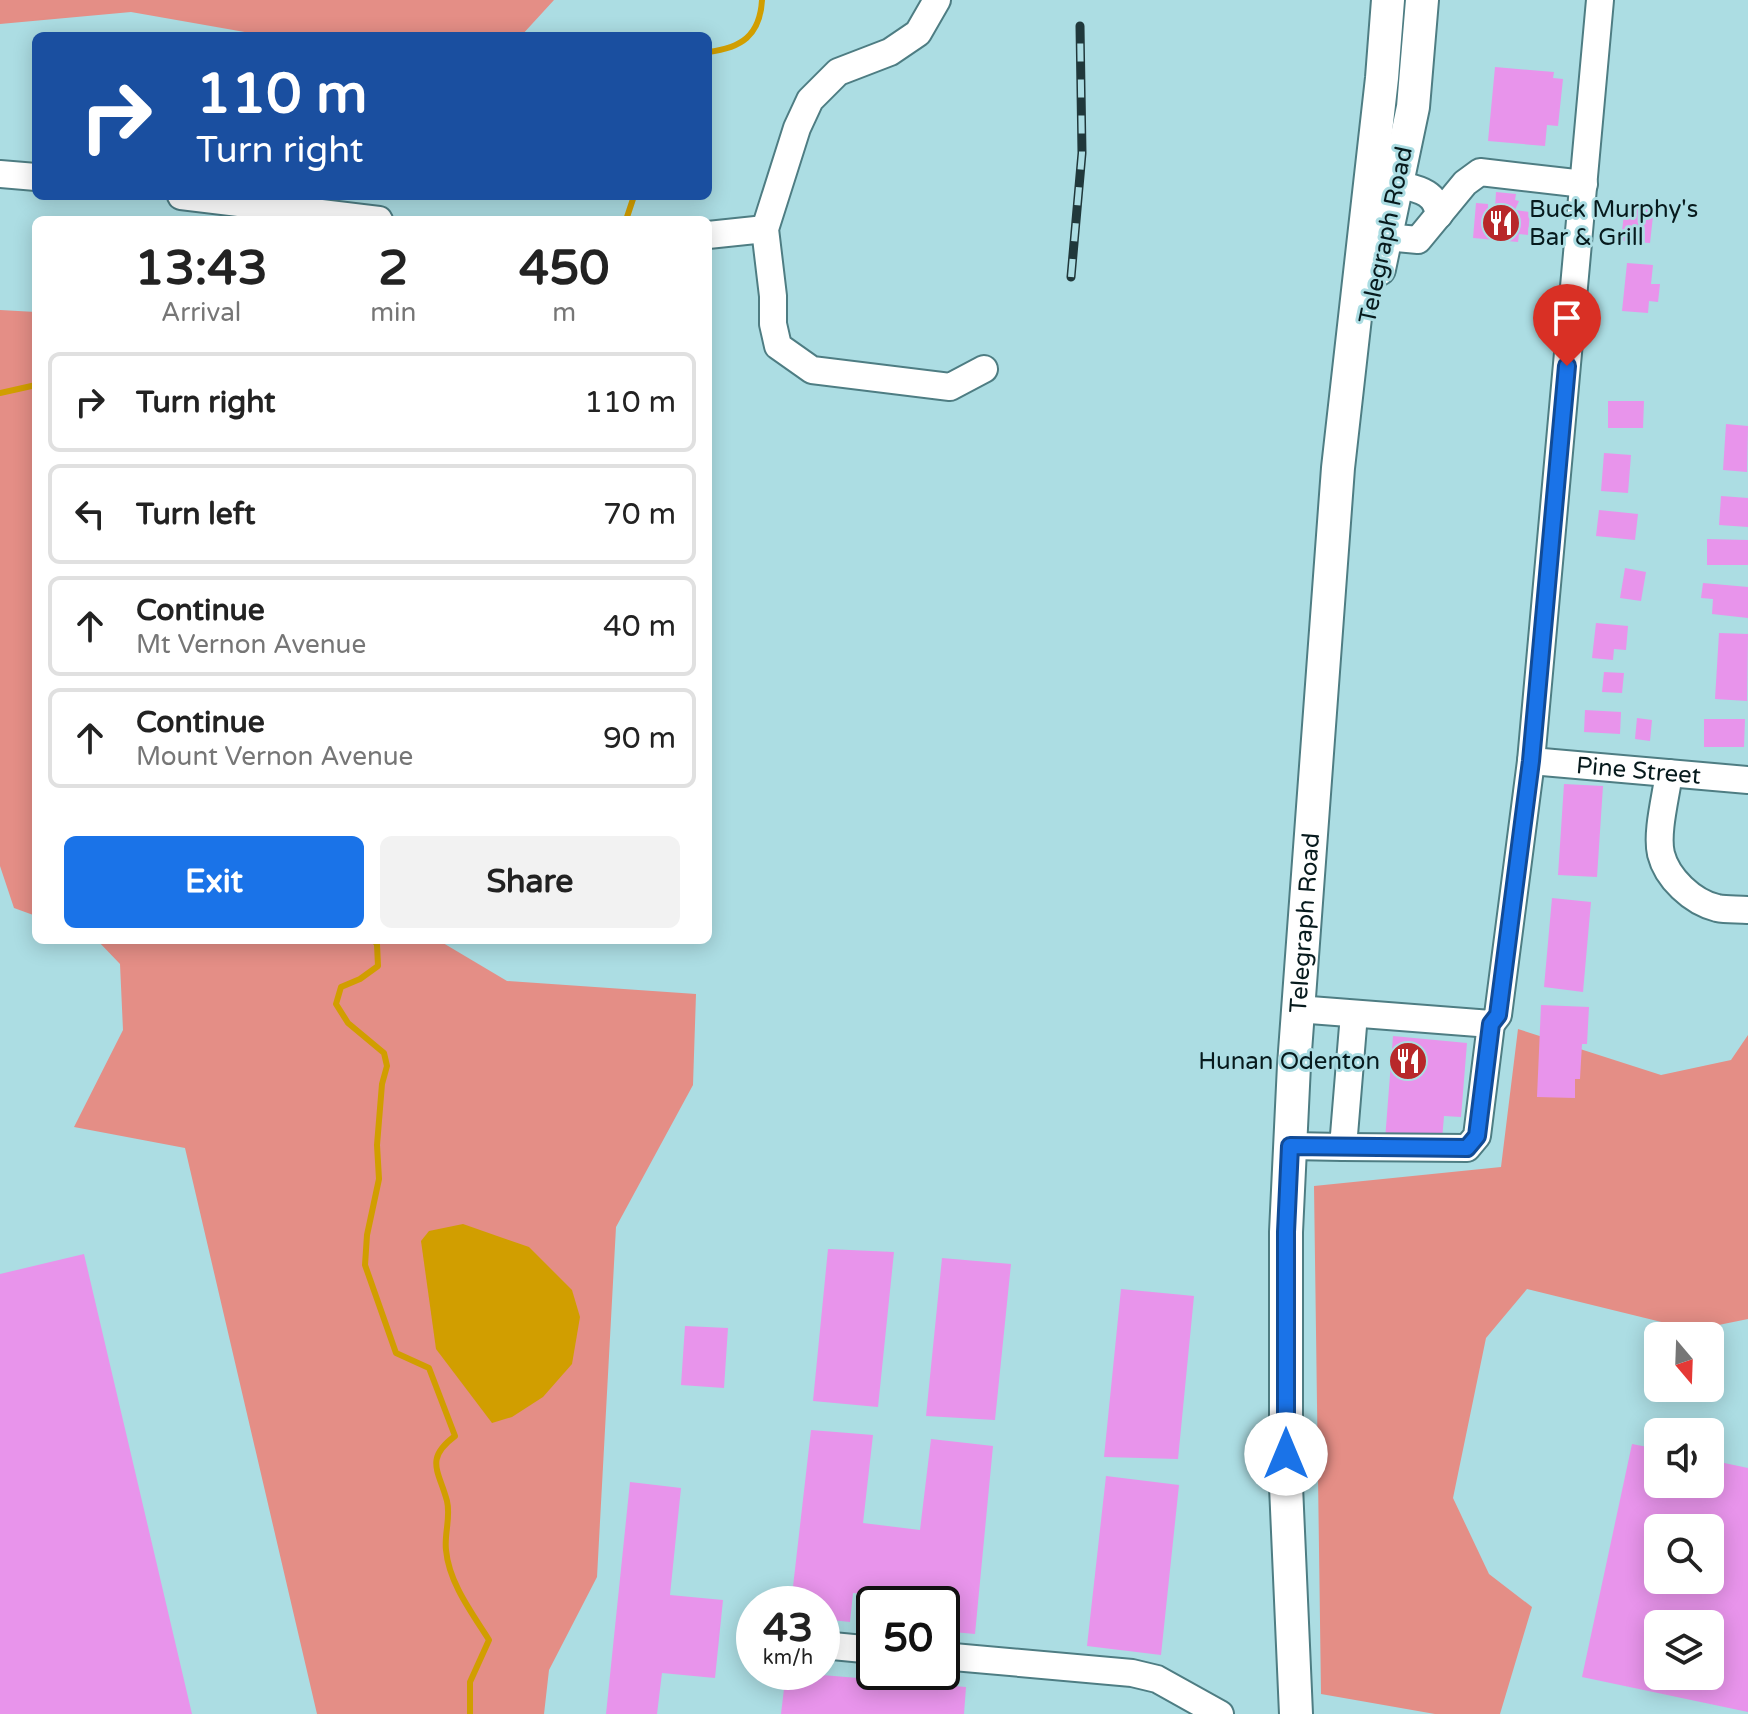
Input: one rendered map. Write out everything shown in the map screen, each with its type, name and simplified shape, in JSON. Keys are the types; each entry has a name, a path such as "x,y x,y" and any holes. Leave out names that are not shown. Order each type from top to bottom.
{"main road":[{"name":"Telegraph Road","path":"1296,1714 1286,1486 1286,1232 1297,1009 1338,468 1388,0"},
{"name":"Telegraph Road","path":"1338,468 1413,107 1422,0"}],"street":[{"path":"937,0 918,33 890,52 838,72 810,100 797,128 765,229 773,324 778,346 812,370 950,387 984,369"},
{"path":"1290,1146 1467,1148 1477,1136 1531,761 1600,0"},
{"path":"1386,237 1418,240 1465,183 1480,172 1584,184"},
{"path":"0,174 32,177"},
{"path":"1397,184 1423,191 1434,199 1439,215"},
{"path":"214,200 346,216"},
{"path":"712,235 765,229"},
{"name":"Pine Street","path":"1531,761 1748,780"},
{"path":"1669,773 1660,839 1661,854 1670,872 1683,889 1699,901 1717,908 1748,910"},
{"path":"1297,1009 1495,1019"},
{"path":"1343,1147 1354,1014"},
{"path":"960,1658 1132,1673 1157,1679 1220,1714"}],"shaded area":[{"path":"0,0 554,0 525,32 244,32 131,12 0,24"},
{"path":"0,310 32,312 32,915 14,908 0,866"},
{"path":"101,944 445,944 507,981 696,994 693,1085 616,1227 597,1577 549,1670 544,1714 317,1714 185,1148 74,1127 123,1030 120,964"},
{"path":"1518,1029 1661,1075 1731,1060 1748,1035 1748,1319 1724,1324 1661,1322 1527,1289 1486,1338 1453,1498 1489,1574 1532,1607 1500,1714 1435,1714 1321,1694 1314,1186 1501,1167"},
{"path":"463,1224 529,1247 572,1290 580,1317 572,1364 543,1397 512,1417 492,1423 436,1349 421,1241 429,1231"}],"building":[{"path":"1495,67 1554,72 1553,78 1563,79 1558,126 1547,125 1545,146 1488,141"},
{"name":"Buck Murphy's Bar & Grill","path":"1496,192 1516,194 1515,200 1519,201 1515,210 1530,212 1528,235 1519,234 1518,242 1473,238 1476,203 1488,204 1488,208 1495,209"},
{"path":"1625,204 1654,207 1650,243 1621,241"},
{"path":"1627,263 1653,265 1651,284 1660,284 1658,302 1649,301 1648,313 1622,311"},
{"path":"1608,401 1644,401 1643,428 1608,428"},
{"path":"1726,424 1748,426 1747,472 1723,470"},
{"path":"1604,453 1631,455 1628,493 1601,491"},
{"path":"1721,496 1748,498 1748,527 1719,525"},
{"path":"1599,510 1638,514 1635,540 1596,536"},
{"path":"1707,539 1748,540 1748,565 1707,565"},
{"path":"1625,568 1646,572 1641,601 1620,598"},
{"path":"1703,583 1748,587 1748,618 1712,614 1713,599 1701,598"},
{"path":"1596,623 1628,626 1626,650 1614,649 1613,660 1592,658"},
{"path":"1719,633 1748,634 1747,701 1715,699"},
{"path":"1604,672 1624,673 1622,693 1602,692"},
{"path":"1585,710 1621,712 1620,734 1584,732"},
{"path":"1637,718 1652,720 1650,741 1635,739"},
{"path":"1704,719 1745,719 1744,747 1704,747"},
{"path":"1564,784 1603,786 1597,877 1558,875"},
{"path":"1552,898 1591,902 1583,992 1544,987"},
{"path":"1541,1005 1589,1007 1587,1044 1582,1044 1580,1079 1575,1079 1575,1098 1537,1097"},
{"path":"1393,1036 1467,1043 1461,1117 1444,1116 1442,1140 1385,1140"},
{"path":"828,1249 894,1252 878,1407 813,1401"},
{"path":"84,1254 192,1714 0,1714 0,1274"},
{"path":"942,1258 1011,1264 995,1420 926,1416"},
{"path":"1121,1289 1194,1296 1178,1459 1104,1457"},
{"path":"685,1326 728,1328 724,1388 681,1385"},
{"path":"811,1430 873,1435 863,1523 920,1530 931,1439 993,1446 975,1634 960,1633 960,1586 856,1586 850,1622 840,1621 840,1586 793,1586"},
{"path":"1632,1444 1644,1446 1644,1498 1724,1498 1724,1463 1748,1468 1748,1712 1582,1677"},
{"path":"1106,1476 1179,1485 1161,1655 1087,1646"},
{"path":"630,1482 681,1488 670,1595 723,1600 715,1678 662,1673 657,1714 606,1714"},
{"path":"840,1676 856,1678 856,1690 960,1690 960,1686 966,1687 964,1714 781,1714 784,1690 840,1690"}],"waterway":[{"path":"712,51 730,47 747,38 757,23 762,0"},
{"path":"627,216 633,200"},
{"path":"0,393 32,386"},
{"path":"377,944 378,966 360,979 341,987 336,1004 348,1023 384,1053 387,1066 382,1084 377,1145 379,1179 367,1235 365,1265 396,1353 429,1368 455,1436 445,1444 436,1466 448,1507 448,1562 462,1597 489,1640 470,1682 470,1714"}],"railway":[{"path":"1071,277 1082,153 1080,26"}],"place":[{"name":"Buck Murphy's Bar & Grill","path":"1501,223"},
{"name":"Hunan Odenton","path":"1408,1061"}],"route":[{"path":"1286,1454 1286,1232 1290,1146 1467,1148 1477,1136 1491,1024 1498,1015 1531,761 1567,366"}]}
